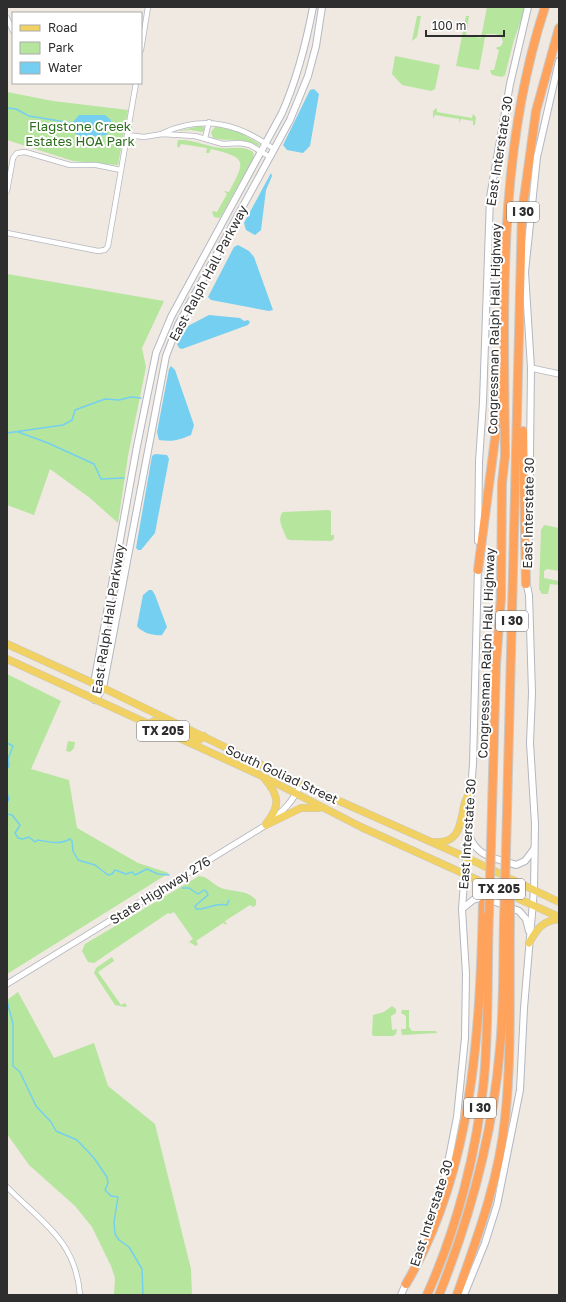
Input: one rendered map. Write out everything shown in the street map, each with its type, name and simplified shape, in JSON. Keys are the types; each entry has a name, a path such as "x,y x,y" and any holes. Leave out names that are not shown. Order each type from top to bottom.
{"highway":[{"name":"Congressman Ralph Hall Highway","path":"427,1295 440,1265 465,1181 481,1104 486,1048 496,664 501,598 502,483 505,456 505,244 513,154 527,74 545,7"},
{"name":"Congressman Ralph Hall Highway","path":"439,1295 468,1217 485,1152 500,1048 509,852 506,842 522,213 536,110 559,28"},
{"path":"478,570 496,431 504,316"},
{"path":"518,400 522,425 526,584"},
{"path":"406,1284 418,1263 439,1216 451,1180 478,1035 483,903 490,896"},
{"path":"457,1295 493,1182 505,1120 509,1053 507,921"}],"main road":[{"name":"East Ralph Hall Parkway","path":"95,700 95,684 137,446 156,353 171,317 266,143 293,88 313,7"},
{"name":"East Ralph Hall Parkway","path":"95,700 103,688 126,558 166,356 178,325 290,120 308,76 316,46 322,7"},
{"name":"East Interstate 30","path":"401,1295 446,1173 457,1117 465,1038 466,974 462,909 473,757 480,461 490,197 511,77 528,7"},
{"name":"East Interstate 30","path":"464,1295 485,1243 496,1205 520,1090 524,1008 534,890 535,849 530,743 532,694 529,595 526,584 530,518 531,368 525,272 537,157 559,61"},
{"path":"156,353 166,356"},
{"path":"137,446 148,448"},
{"path":"118,556 126,558"},
{"path":"111,593 120,594"},
{"name":"South Goliad Street","path":"7,644 95,684 301,784 465,857 559,902"},
{"name":"South Goliad Street","path":"7,659 262,776 324,808 559,918"},
{"path":"148,724 154,721 198,741 204,736"},
{"path":"262,776 273,789 277,804 276,811 266,824"},
{"path":"429,841 446,840 457,832 461,825 464,804 470,791"},
{"path":"266,824 301,808 324,808"},
{"path":"467,829 475,848 482,853 516,866 525,861 535,849"},
{"path":"462,909 473,900 483,897 519,911 526,919 530,934"},
{"path":"529,943 544,922 559,918"}],"street":[{"path":"142,44 148,7"},
{"path":"7,18 12,30"},
{"path":"7,233 98,252 105,250 108,246 136,84"},
{"path":"205,138 209,122"},
{"path":"162,134 192,123 209,122 238,130 266,143 274,149"},
{"path":"127,135 144,136 162,134 195,136 223,144 240,143 250,145 270,157"},
{"path":"7,191 13,158 17,153 25,152 70,164 96,165 121,170"},
{"path":"531,368 559,374"},
{"name":"State Highway 276","path":"7,984 266,824 284,810 297,794 301,784"},
{"path":"7,1187 53,1229 64,1245 78,1277 80,1295"}],"green space":[{"path":"487,7 526,7 514,40 505,75 502,77 492,75 490,70 494,70 499,50 495,48 501,46 503,42 501,36 496,34 486,34 479,70 456,66 466,16 469,16 466,35 481,38"},
{"path":"417,16 421,16 417,37 412,41"},
{"path":"395,56 440,65 435,89 431,91 402,85 392,74"},
{"name":"Flagstone Creek Estates HOA Park","path":"7,92 53,101 128,110 118,165 73,161 7,140"},
{"path":"437,108 437,112 472,118 473,114 476,117 475,125 473,125 473,121 461,119 459,123 459,119 435,115 433,119 433,111"},
{"path":"200,126 204,127 205,130 202,132 191,130 178,131"},
{"path":"216,126 239,132 260,144 258,146 247,142 213,138 211,132"},
{"path":"178,140 216,147 241,148 253,152 254,157 220,218 214,217 212,212 217,212 227,194 224,191 229,192 238,173 240,162 237,158 223,152 211,149 209,153 206,153 207,148 181,144 179,148 177,146"},
{"path":"7,274 164,301 142,348 146,367 128,456 118,523 90,498 50,469 34,515 7,505"},
{"path":"331,511 331,535 334,535 334,539 331,541 287,539 280,522 283,512"},
{"path":"544,525 559,528 559,571 547,569 544,571 544,578 559,581 559,585 550,584 548,594 542,594 539,589 541,530"},
{"path":"7,674 61,701 31,769 69,780 77,828 138,863 169,873 7,974"},
{"path":"68,741 75,742 74,748 70,752 66,751"},
{"path":"199,876 205,877 221,888 249,894 256,900 256,905 253,907 250,905 225,921 227,925 223,923 196,941 198,944 196,946 189,942 193,939 174,912 170,914 168,913 94,963 88,962 82,951 85,944"},
{"path":"112,957 114,961 98,972 121,1005 125,1003 127,1006 125,1007 115,1005 94,973 96,968"},
{"path":"18,992 54,1058 94,1043 108,1086 155,1124 191,1269 192,1295 114,1295 115,1278 111,1266 92,1227 75,1206 29,1165 7,1134 7,1000"},
{"path":"392,1006 396,1009 396,1013 391,1016 392,1030 397,1029 396,1034 393,1036 373,1036 373,1015 384,1012"},
{"path":"402,1010 409,1010 409,1027 412,1031 436,1031 437,1033 402,1035 401,1029 406,1029 406,1016 401,1013"}],"water":[{"path":"314,89 319,94 310,146 303,153 287,150 283,145 310,90"},
{"path":"79,115 105,115 111,120 107,135 84,137 77,135 72,128 72,123"},
{"path":"271,173 272,176 266,190 261,230 255,235 246,230 244,223"},
{"path":"238,245 249,251 254,257 273,310 269,311 211,300 208,297 234,247"},
{"path":"209,315 240,318 244,321 248,320 250,322 248,325 182,349 179,348 177,344 188,326"},
{"path":"171,366 175,370 194,425 191,435 168,441 159,440 157,432 169,369"},
{"path":"155,454 167,455 169,459 155,533 141,550 138,550 136,548 152,456"},
{"path":"149,590 152,590 155,595 167,627 162,635 148,634 137,626 143,595"}],"waterway":[{"path":"7,108 16,109 29,116 72,123"},
{"path":"7,433 63,425 72,420 75,410 105,399 119,400 131,397 141,398"},
{"path":"18,432 48,443 94,464 101,479 124,478"},
{"path":"7,743 13,746 8,759 9,766 7,769"},
{"path":"7,793 9,799 7,803"},
{"path":"7,814 12,815 20,825 15,833 18,838 23,839 29,837 35,842 38,840 62,842 70,839 72,841 73,851 78,860 95,865 108,875 112,874 115,870 126,874 132,872 135,875 147,869 158,874 169,875"},
{"path":"182,888 189,888 198,894 204,890 207,892 208,895 195,906 196,909 219,904 227,905 229,900"},
{"path":"7,1001 13,1024 13,1066 20,1072 36,1106 51,1122 56,1131 77,1140 94,1158 107,1177 108,1183 105,1190 111,1196 118,1197 114,1222 115,1234 119,1240 129,1247 142,1269 143,1295"}]}
